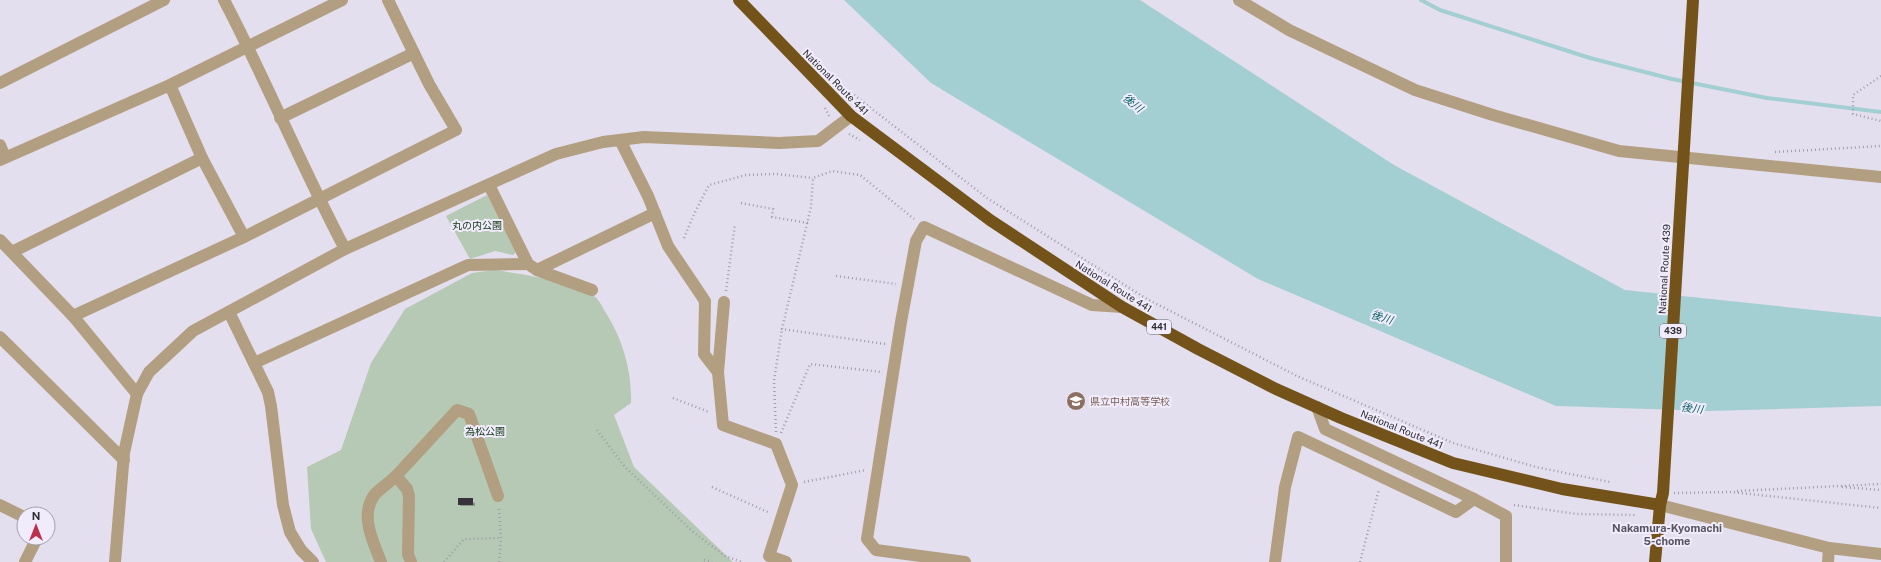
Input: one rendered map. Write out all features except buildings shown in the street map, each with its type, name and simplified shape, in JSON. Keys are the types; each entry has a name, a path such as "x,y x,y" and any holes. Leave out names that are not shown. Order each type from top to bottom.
{"highway":[{"name":"National Route 441","path":"739,0 851,116 990,220 1122,307 1198,349 1276,389 1453,463 1562,489 1661,499"},
{"name":"National Route 439","path":"1655,562 1661,499 1693,0"}],"street":[{"path":"0,83 164,0"},
{"path":"224,0 248,46 318,199 345,250"},
{"path":"0,145 3,159 170,85 342,0"},
{"path":"73,316 244,237 456,130 429,84 388,0"},
{"path":"1239,0 1289,30 1415,90 1494,115 1619,151 1683,164 1881,177"},
{"path":"280,118 414,53"},
{"path":"170,85 202,158 244,237"},
{"path":"112,561 124,460 137,394 149,372 193,331 345,250 556,154 603,142 644,137 780,143 818,141 851,116"},
{"path":"620,140 655,213 668,246 705,301 704,354 718,372"},
{"path":"12,252 202,158"},
{"path":"489,185 532,267"},
{"path":"532,267 655,213"},
{"path":"965,562 876,550 868,539 897,345 916,241 924,227 1092,305 1122,307"},
{"path":"1,242 73,316 137,394"},
{"path":"254,364 468,265 532,267 592,290"},
{"path":"724,302 718,372 723,425 776,444 792,485 768,556 786,562"},
{"path":"229,312 268,392 283,505 290,532 300,550 312,562"},
{"path":"0,337 124,460"},
{"path":"1318,407 1325,429 1474,499 1506,516 1506,562"},
{"path":"381,562 368,527 368,511 375,495 396,476 457,410 469,414 498,496"},
{"path":"1275,562 1285,487 1298,437 1456,512 1474,499"},
{"path":"396,476 407,489 410,496 408,554 411,562"},
{"path":"1661,499 1829,548 1881,554"},
{"path":"0,505 16,513"},
{"path":"25,562 33,546"},
{"path":"1828,562 1829,548"}],"path":[{"path":"1881,76 1853,95 1853,114 1881,121"},
{"path":"854,95 987,198 1147,299 1297,376 1454,444 1536,467 1611,482"},
{"path":"1770,153 1881,146"},
{"path":"684,238 709,185 746,175 776,174 813,178 832,171 860,175 924,227"},
{"path":"776,444 774,381 782,329 808,223 811,207 813,178"},
{"path":"741,203 773,209 772,217 808,223"},
{"path":"724,302 735,224"},
{"path":"836,276 908,286"},
{"path":"782,329 897,345"},
{"path":"776,444 810,364 893,374"},
{"path":"673,398 722,417"},
{"path":"597,430 625,467 692,531 725,556 742,562"},
{"path":"792,485 878,468"},
{"path":"1360,562 1382,477"},
{"path":"1661,499 1731,492 1881,484"},
{"path":"1832,486 1881,490"},
{"path":"712,487 781,518"},
{"path":"1731,492 1881,508"},
{"path":"498,496 501,538 499,562"},
{"path":"1506,516 1511,505 1577,514 1638,515"},
{"path":"444,562 464,539 501,538"},
{"path":"704,560 712,562"}],"green space":[{"name":"丸の内公園","path":"487,195 516,252 513,255 495,251 470,259 446,216"},
{"name":"為松公園","path":"495,270 562,283 587,292 598,300 616,331 628,366 631,403 614,415 634,467 733,562 326,562 311,529 307,467 341,450 371,363 405,309 472,273"}],"water":[{"name":"後川","path":"844,0 1140,0 1394,165 1625,290 1881,317 1881,406 1709,411 1556,406 1258,279 931,83"}],"waterway":[{"path":"1421,0 1440,10 1590,58 1672,79 1767,98 1881,112"}],"place":[{"name":"県立中村高等学校","path":"1076,401"}],"district":[{"name":"Nakamura-Kyomachi 5-chome","path":"1667,534"}]}
